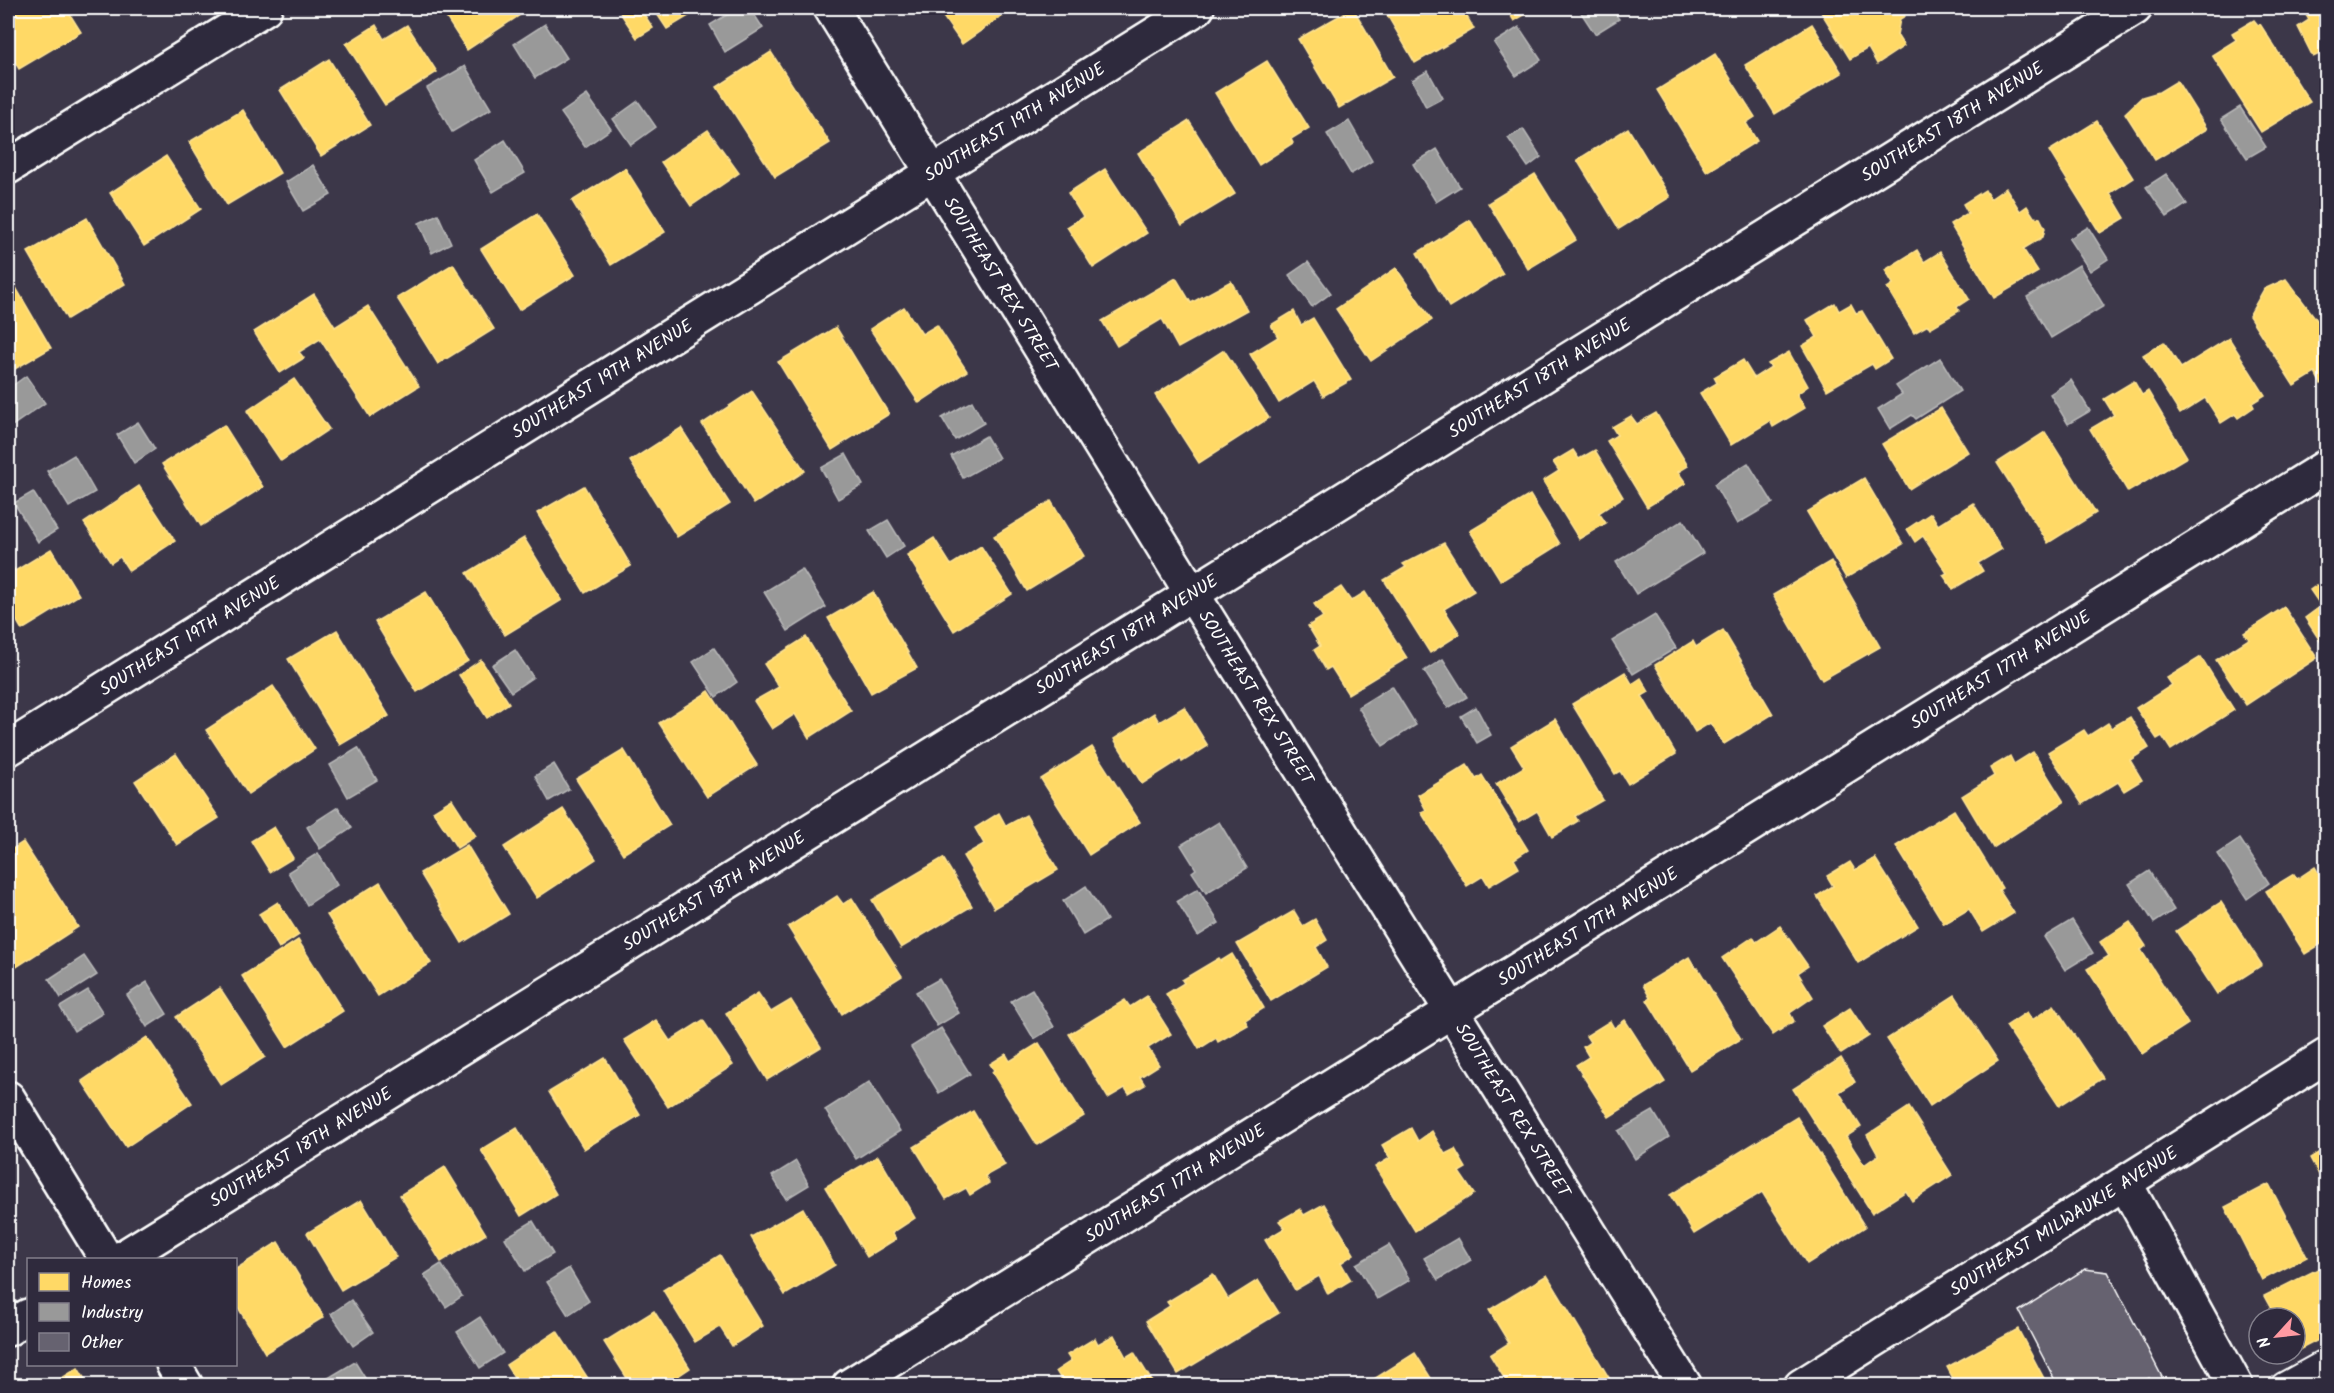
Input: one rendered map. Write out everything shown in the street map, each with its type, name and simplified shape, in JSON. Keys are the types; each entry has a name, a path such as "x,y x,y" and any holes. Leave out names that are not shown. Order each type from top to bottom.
{"street":[{"path":"8,166 264,8"},
{"name":"SOUTHEAST REX STREET","path":"831,8 1685,1386"},
{"name":"SOUTHEAST 19TH AVENUE","path":"8,748 1197,8"},
{"name":"SOUTHEAST 18TH AVENUE","path":"122,1258 1191,592 2135,8"},
{"name":"SOUTHEAST 17TH AVENUE","path":"849,1386 2326,467"},
{"name":"SOUTHEAST MILWAUKIE AVENUE","path":"1800,1386 2326,1056"},
{"path":"8,1098 106,1258"},
{"path":"2125,1183 2236,1386"},
{"path":"8,1329 27,1317"},
{"path":"174,1366 186,1386"}],"lane":[{"path":"2284,1386 2326,1363"}],"building: Homes":[{"path":"8,8 66,8 81,32 19,69 8,50"},
{"path":"440,8 520,8 523,13 467,50"},
{"path":"617,8 640,8 653,28 637,38"},
{"path":"653,8 702,8 667,29"},
{"path":"937,8 1007,8 1009,11 962,44"},
{"path":"1353,8 1393,77 1339,108 1298,39"},
{"path":"1383,8 1462,8 1474,29 1415,63"},
{"path":"1506,8 1536,8 1514,21"},
{"path":"1829,8 1900,8 1905,16 1900,19 1897,35 1904,46 1877,64 1868,48 1850,59 1821,12"},
{"path":"2302,8 2326,8 2326,51 2313,57 2298,27 2309,20"},
{"path":"2254,20 2258,25 2260,24 2310,102 2261,132 2212,55 2236,40 2232,33"},
{"path":"1812,24 1842,73 1775,114 1745,65"},
{"path":"376,25 384,39 407,25 437,72 385,105 346,44"},
{"path":"771,52 830,143 775,177 717,87"},
{"path":"1715,54 1755,117 1746,123 1757,141 1707,172 1657,90"},
{"path":"329,59 370,125 321,156 280,90"},
{"path":"1267,61 1309,128 1291,139 1293,143 1259,165 1215,93"},
{"path":"2177,81 2207,129 2155,160 2125,113 2142,97 2159,92"},
{"path":"243,110 280,173 227,205 189,142"},
{"path":"1189,121 1235,194 1182,226 1138,153"},
{"path":"2097,121 2133,178 2110,193 2125,218 2100,233 2049,151"},
{"path":"1628,128 1670,197 1619,229 1577,160"},
{"path":"708,130 739,173 691,206 661,162"},
{"path":"166,156 201,209 144,246 110,193"},
{"path":"625,168 665,232 611,265 572,201"},
{"path":"1105,169 1147,233 1093,268 1067,227 1083,217 1068,193"},
{"path":"1535,174 1576,240 1528,269 1488,203"},
{"path":"2006,188 2020,211 2027,206 2034,217 2040,218 2045,228 2043,237 2023,249 2038,272 1994,298 1950,224 1968,213 1963,204 1985,190 1990,199"},
{"path":"537,214 575,275 519,310 481,249"},
{"path":"87,218 125,284 67,319 28,252"},
{"path":"1470,220 1503,274 1449,307 1417,253"},
{"path":"1917,250 1924,262 1940,252 1969,299 1957,307 1959,311 1930,328 1928,325 1914,333 1887,288 1893,284 1885,270"},
{"path":"453,264 494,329 438,364 397,298"},
{"path":"1396,268 1432,320 1371,361 1336,309"},
{"path":"8,274 51,348 8,373"},
{"path":"1176,278 1191,303 1231,281 1247,310 1178,348 1162,319 1117,346 1102,321"},
{"path":"2286,279 2326,332 2326,380 2321,384 2315,373 2294,386 2249,316 2264,289"},
{"path":"314,294 335,327 368,306 419,386 370,417 320,339 299,352 304,358 280,373 254,332"},
{"path":"1835,303 1839,311 1851,304 1856,313 1862,311 1891,359 1875,369 1872,364 1827,390 1802,346 1817,337 1807,320"},
{"path":"904,307 922,334 937,325 967,371 919,403 870,329"},
{"path":"1294,311 1301,325 1313,318 1351,380 1323,396 1314,381 1279,403 1250,354 1278,337 1271,325"},
{"path":"836,327 889,414 832,450 778,362"},
{"path":"2229,338 2265,395 2252,403 2254,407 2238,418 2235,414 2221,423 2205,398 2180,414 2143,355 2164,342 2181,368"},
{"path":"1224,350 1269,418 1199,463 1155,395"},
{"path":"1789,352 1808,386 1797,394 1805,408 1773,427 1770,421 1731,445 1700,393 1717,383 1714,377 1743,360 1754,378 1771,367 1768,364"},
{"path":"294,379 329,429 281,461 247,411"},
{"path":"2134,381 2142,395 2148,391 2187,457 2128,492 2090,429 2114,415 2104,399"},
{"path":"752,391 805,471 754,504 702,424"},
{"path":"1941,408 1968,452 1909,489 1882,444"},
{"path":"1656,413 1688,466 1678,472 1686,483 1647,507 1607,441 1617,435 1612,427 1631,416 1637,424"},
{"path":"224,425 263,487 201,526 162,464"},
{"path":"681,428 730,504 677,537 630,461"},
{"path":"2045,432 2096,513 2048,543 1997,463"},
{"path":"1573,450 1579,459 1595,450 1623,497 1599,513 1606,523 1579,539 1543,481 1559,471 1553,462"},
{"path":"1864,478 1903,544 1846,578 1807,512"},
{"path":"139,486 175,541 129,571 120,557 111,563 84,523"},
{"path":"584,486 631,566 585,593 537,513"},
{"path":"1530,495 1560,544 1501,581 1470,531"},
{"path":"1051,501 1084,556 1027,591 994,536"},
{"path":"1973,503 2002,549 1978,563 1983,571 1953,589 1943,575 1947,573 1923,536 1915,542 1907,529 1931,513 1938,525"},
{"path":"524,538 562,600 505,635 467,573"},
{"path":"934,538 951,565 981,546 1012,594 954,631 907,555"},
{"path":"1444,543 1474,591 1444,609 1460,634 1430,653 1384,580 1406,567 1403,564"},
{"path":"51,549 79,595 22,630 8,606 8,559 15,571"},
{"path":"1831,561 1880,647 1822,680 1773,595"},
{"path":"2326,579 2326,650 2305,618 2321,606 2310,590"},
{"path":"1341,587 1351,601 1365,592 1407,658 1348,694 1331,667 1326,670 1314,650 1320,646 1308,626 1323,617 1314,604"},
{"path":"426,592 468,661 417,692 375,622"},
{"path":"873,592 917,668 871,693 828,618"},
{"path":"2284,607 2317,658 2246,705 2216,660 2249,639 2244,633"},
{"path":"337,630 389,716 340,745 288,659"},
{"path":"1723,630 1773,714 1724,744 1710,723 1695,732 1655,665 1693,641 1696,647"},
{"path":"806,637 851,711 809,738 795,714 772,729 754,701 779,687 764,664"},
{"path":"2201,657 2234,710 2171,750 2162,736 2157,739 2136,708 2172,685 2167,678"},
{"path":"481,660 509,703 487,718 459,675"},
{"path":"1625,672 1632,684 1641,678 1649,692 1642,696 1676,754 1628,784 1620,771 1615,774 1572,704"},
{"path":"273,686 315,749 248,794 206,730"},
{"path":"709,691 757,765 707,797 659,723"},
{"path":"1184,707 1208,746 1182,762 1181,759 1142,784 1114,739 1154,713 1159,722"},
{"path":"2130,717 2149,748 2130,760 2142,780 2124,791 2118,782 2082,804 2048,752 2084,730 2088,736 2108,723 2111,728"},
{"path":"1555,719 1603,800 1575,816 1578,821 1552,837 1537,811 1519,822 1496,784 1524,767 1511,746"},
{"path":"1092,747 1140,822 1089,855 1041,779"},
{"path":"624,750 670,825 623,854 576,779"},
{"path":"2033,752 2064,802 1993,848 1962,796 1994,776 1990,768 2010,756 2014,764"},
{"path":"176,754 219,818 177,845 135,781"},
{"path":"1467,765 1476,779 1482,775 1528,850 1514,859 1519,868 1489,886 1483,876 1467,886 1421,812 1426,810 1418,795"},
{"path":"452,799 476,836 457,848 433,811"},
{"path":"563,809 596,859 537,898 504,847"},
{"path":"1954,810 2002,888 1999,890 2014,913 1983,932 1969,909 1944,924 1896,846"},
{"path":"999,813 1006,826 1026,815 1058,870 994,908 963,856 984,844 975,828"},
{"path":"274,827 293,858 270,872 251,841"},
{"path":"23,842 78,927 12,970 8,963 8,852"},
{"path":"467,845 509,914 462,943 420,873"},
{"path":"943,858 972,906 901,948 872,900"},
{"path":"1875,858 1918,926 1858,963 1817,896 1833,886 1827,876 1850,862 1855,870"},
{"path":"2315,867 2326,886 2326,941 2305,954 2266,891 2294,874 2297,879"},
{"path":"380,882 431,963 378,996 327,915"},
{"path":"837,896 843,904 852,898 902,976 842,1014 788,927"},
{"path":"278,902 299,935 279,948 259,914"},
{"path":"2221,902 2262,965 2217,994 2176,931"},
{"path":"1294,911 1303,926 1315,919 1327,940 1316,947 1327,967 1271,1001 1237,944"},
{"path":"2130,922 2146,946 2141,950 2188,1024 2142,1054 2087,969 2109,956 2100,942"},
{"path":"1780,926 1808,966 1798,973 1813,997 1790,1013 1794,1021 1773,1035 1722,958 1753,937 1756,942"},
{"path":"298,940 343,1011 287,1047 242,976"},
{"path":"1232,954 1264,1008 1245,1020 1248,1025 1218,1042 1216,1038 1199,1049 1166,994 1184,983 1182,980 1219,958 1221,961"},
{"path":"1689,957 1741,1039 1690,1070 1647,1000 1650,998 1643,985"},
{"path":"220,988 265,1057 221,1085 176,1017"},
{"path":"758,993 771,1012 791,1000 821,1047 767,1080 726,1013"},
{"path":"1955,995 1998,1061 1930,1106 1887,1039"},
{"path":"1147,996 1171,1034 1148,1048 1159,1065 1140,1077 1145,1085 1129,1094 1125,1088 1108,1098 1069,1034 1125,1000 1130,1007"},
{"path":"2054,1005 2103,1078 2059,1106 2006,1026 2027,1012 2032,1020"},
{"path":"1850,1008 1869,1036 1841,1054 1822,1026"},
{"path":"656,1020 670,1041 703,1020 733,1065 668,1107 624,1040"},
{"path":"1625,1020 1665,1082 1609,1117 1576,1065 1589,1057 1583,1047 1590,1042 1586,1036 1610,1021 1614,1028"},
{"path":"147,1037 192,1103 126,1147 82,1081"},
{"path":"1039,1043 1084,1116 1037,1145 992,1072 994,1070 990,1064 1006,1054 1010,1061"},
{"path":"605,1058 640,1115 584,1149 549,1092"},
{"path":"1841,1058 1855,1082 1839,1092 1861,1127 1846,1137 1864,1165 1878,1155 1867,1135 1909,1107 1952,1175 1912,1201 1906,1191 1872,1213 1793,1089"},
{"path":"973,1111 1005,1165 985,1176 989,1183 970,1195 966,1188 946,1199 914,1147"},
{"path":"1797,1117 1865,1227 1807,1264 1762,1192 1694,1234 1670,1195"},
{"path":"517,1128 556,1194 521,1216 481,1150"},
{"path":"1411,1128 1418,1141 1432,1131 1445,1154 1455,1149 1466,1168 1459,1172 1474,1194 1415,1231 1375,1167 1390,1158 1382,1145"},
{"path":"2326,1148 2326,1188 2310,1158"},
{"path":"878,1156 915,1218 892,1233 896,1239 867,1257 825,1187"},
{"path":"445,1167 486,1234 441,1262 400,1195"},
{"path":"2269,1184 2307,1257 2262,1280 2225,1207"},
{"path":"361,1200 396,1257 341,1290 307,1233"},
{"path":"1324,1204 1354,1254 1341,1263 1351,1280 1328,1294 1319,1276 1295,1290 1265,1240 1285,1228 1279,1221 1300,1209 1304,1215"},
{"path":"803,1208 835,1265 785,1295 751,1237"},
{"path":"278,1242 324,1317 265,1353 237,1306 237,1268"},
{"path":"720,1255 763,1326 732,1346 720,1327 695,1342 663,1290"},
{"path":"2326,1265 2326,1336 2307,1346 2307,1306 2269,1306 2264,1296"},
{"path":"1213,1274 1228,1299 1258,1280 1279,1313 1178,1374 1146,1321 1170,1306 1167,1302"},
{"path":"1547,1275 1614,1386 1509,1386 1490,1355 1509,1343 1489,1310"},
{"path":"654,1311 690,1368 663,1386 632,1386 604,1342"},
{"path":"2018,1329 2048,1386 1957,1386 1947,1367"},
{"path":"557,1331 593,1386 519,1386 506,1365"},
{"path":"1114,1335 1126,1357 1134,1352 1155,1386 1065,1386 1056,1371 1071,1361 1067,1355 1095,1338 1098,1344"},
{"path":"1415,1353 1436,1386 1363,1386"},
{"path":"78,1368 89,1386 49,1386"},
{"path":"2326,1371 2326,1386 2305,1386"}],"building: Industry":[{"path":"738,8 750,8 763,28 725,52 710,25"},
{"path":"1578,8 1611,8 1619,19 1595,34"},
{"path":"545,24 567,58 535,78 514,44"},
{"path":"1519,27 1541,60 1516,76 1494,43"},
{"path":"465,66 491,109 452,132 427,88"},
{"path":"1428,71 1443,98 1426,107 1412,80"},
{"path":"587,95 611,129 585,147 561,113"},
{"path":"638,101 656,127 631,145 613,119"},
{"path":"2240,107 2266,147 2247,158 2221,119"},
{"path":"1349,121 1372,161 1351,174 1327,134"},
{"path":"1523,129 1541,157 1528,167 1508,138"},
{"path":"505,140 525,173 493,192 474,160"},
{"path":"1437,149 1460,187 1436,202 1413,164"},
{"path":"313,165 331,195 303,211 286,182"},
{"path":"2166,174 2187,204 2167,217 2146,187"},
{"path":"438,214 451,243 432,253 419,223"},
{"path":"2088,227 2108,259 2090,271 2069,239"},
{"path":"1308,262 1331,293 1312,307 1289,275"},
{"path":"2079,265 2104,306 2051,338 2027,297"},
{"path":"1940,358 1960,391 1916,419 1912,415 1890,429 1878,409 1902,394 1896,386"},
{"path":"26,376 45,403 9,428 8,389"},
{"path":"2071,380 2090,411 2068,424 2050,394"},
{"path":"972,401 984,423 955,440 942,418"},
{"path":"138,422 155,449 134,463 117,435"},
{"path":"986,436 999,458 963,478 951,456"},
{"path":"846,454 863,485 838,499 821,468"},
{"path":"74,455 95,492 69,507 47,471"},
{"path":"1748,463 1773,503 1737,524 1714,484"},
{"path":"33,492 57,530 38,542 14,503"},
{"path":"888,520 904,546 886,558 869,531"},
{"path":"1683,520 1703,553 1636,594 1616,562"},
{"path":"802,569 826,607 788,631 764,592"},
{"path":"1655,615 1676,648 1633,674 1612,641"},
{"path":"714,648 737,682 716,697 693,662"},
{"path":"515,650 533,677 511,692 492,665"},
{"path":"1443,659 1467,697 1448,708 1424,671"},
{"path":"1392,686 1416,725 1383,746 1358,707"},
{"path":"1476,707 1491,735 1477,743 1461,716"},
{"path":"358,748 377,780 348,797 330,765"},
{"path":"554,764 569,789 549,801 535,776"},
{"path":"338,807 352,828 320,849 307,827"},
{"path":"1219,822 1247,868 1206,893 1192,872 1196,869 1181,845"},
{"path":"2240,839 2269,883 2247,899 2218,854"},
{"path":"318,853 337,885 307,905 288,872"},
{"path":"2149,871 2174,910 2154,923 2129,884"},
{"path":"1086,886 1107,920 1083,935 1063,901"},
{"path":"1198,889 1219,923 1198,936 1177,901"},
{"path":"2072,920 2093,953 2065,970 2044,937"},
{"path":"84,956 97,975 61,998 49,979"},
{"path":"939,979 959,1013 937,1026 916,992"},
{"path":"147,982 167,1014 147,1027 127,995"},
{"path":"1032,989 1054,1027 1034,1039 1011,1001"},
{"path":"88,990 103,1013 74,1031 60,1007"},
{"path":"941,1028 970,1074 939,1093 911,1047"},
{"path":"869,1082 900,1131 856,1159 825,1110"},
{"path":"1653,1111 1669,1137 1635,1159 1618,1131"},
{"path":"796,1161 809,1185 786,1199 772,1176"},
{"path":"533,1221 553,1254 525,1271 505,1238"},
{"path":"1458,1238 1471,1260 1438,1280 1424,1258"},
{"path":"1389,1245 1410,1280 1377,1299 1356,1264"},
{"path":"441,1264 462,1296 446,1307 424,1275"},
{"path":"569,1268 589,1301 568,1315 547,1282"},
{"path":"351,1300 373,1332 353,1346 331,1314"},
{"path":"480,1317 503,1353 480,1368 457,1332"},
{"path":"355,1362 370,1386 325,1386 323,1381"}],"building: Other":[{"path":"2085,1269 2108,1272 2163,1379 2152,1385 2149,1378 2137,1386 2058,1386 2019,1311"}]}
